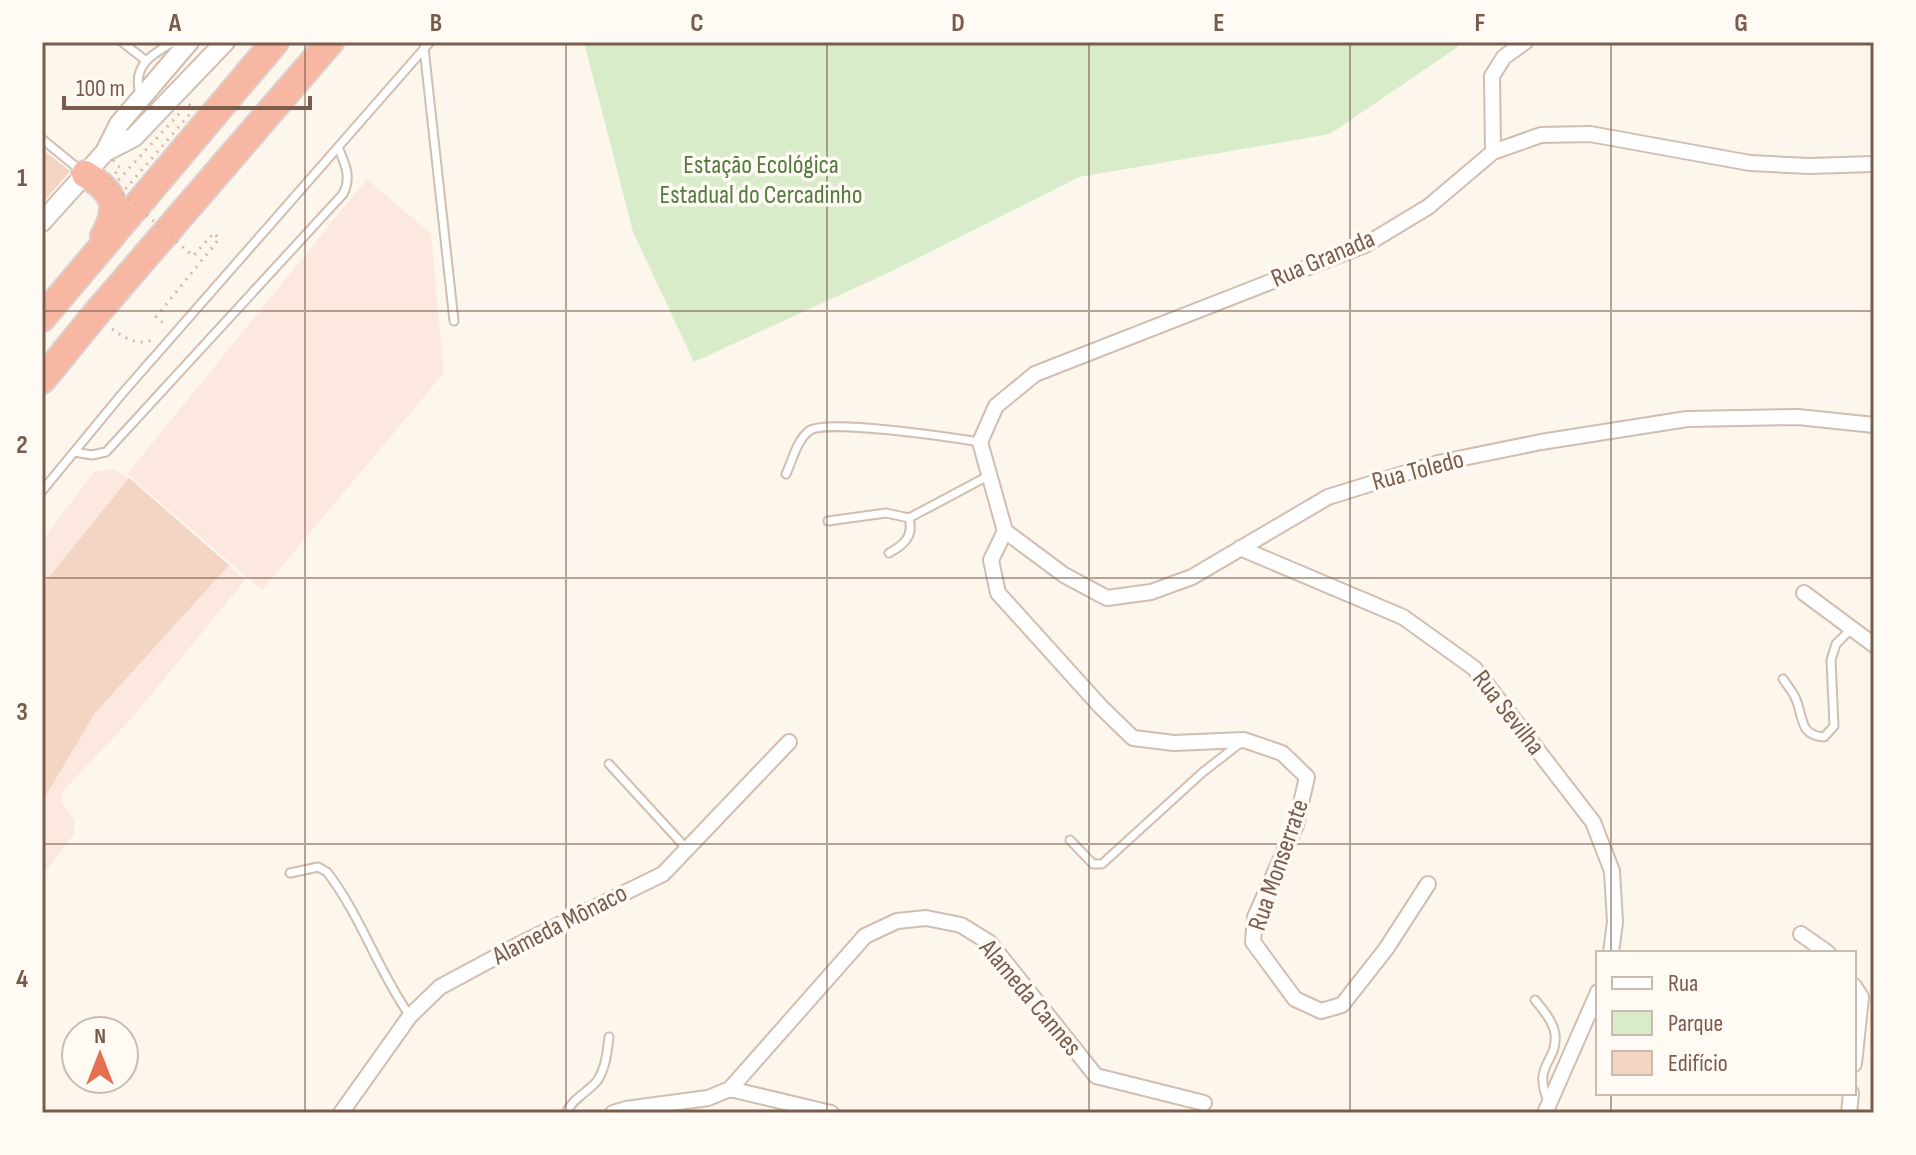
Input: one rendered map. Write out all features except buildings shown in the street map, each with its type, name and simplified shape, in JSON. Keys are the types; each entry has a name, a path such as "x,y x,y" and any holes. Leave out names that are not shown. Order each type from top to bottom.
{"highway":[{"path":"42,318 275,42"},
{"path":"42,380 330,42"},
{"path":"85,174 105,187 113,201 114,214 90,259"}],"street":[{"path":"109,156 119,124 189,42"},
{"path":"42,222 85,174 134,137 225,42"},
{"path":"1493,152 1492,76 1504,57 1525,42"},
{"name":"Rua Granada","path":"980,442 996,406 1035,374 1365,245 1428,207 1493,152 1541,135 1590,134 1750,163 1809,166 1874,164"},
{"name":"Rua Toledo","path":"1005,531 1064,575 1107,598 1151,592 1192,577 1328,497 1438,463 1541,442 1687,419 1798,417 1874,425"},
{"path":"980,442 1005,531"},
{"name":"Rua Monserrate","path":"1005,531 991,560 998,593 1133,738 1174,743 1244,740 1282,753 1307,777 1296,825 1255,917 1253,942 1295,999 1321,1011 1342,1005 1386,949 1428,884"},
{"name":"Rua Sevilha","path":"1240,548 1403,617 1474,668 1593,822 1612,871 1615,922 1611,951"},
{"path":"1804,593 1874,645"},
{"name":"Alameda Mônaco","path":"341,1113 410,1016 440,987 663,874 789,742"},
{"name":"Alameda Cannes","path":"730,1089 865,936 897,921 926,918 961,925 990,943 1096,1076 1204,1103"},
{"path":"1801,934 1825,951"},
{"path":"1856,989 1861,997 1856,1045"},
{"path":"1547,1108 1596,997"},
{"path":"613,1113 708,1098 730,1089 831,1113"},
{"path":"696,1113 708,1098"}],"lane":[{"path":"122,42 145,60"},
{"path":"142,99 137,76 145,60 173,42"},
{"path":"42,491 427,45"},
{"path":"427,45 454,321"},
{"path":"42,139 85,174"},
{"path":"74,452 92,455 106,452 343,194 348,176 338,147"},
{"path":"786,474 802,439 810,429 822,426 980,442"},
{"path":"828,521 886,513 909,518 988,476"},
{"path":"889,553 902,546 909,536 909,518"},
{"path":"1783,679 1797,701 1802,727 1814,737 1824,737 1834,726 1831,660 1836,644 1851,629"},
{"path":"1070,840 1093,864 1102,864 1203,772 1244,740"},
{"path":"609,764 686,848"},
{"path":"290,873 318,867 327,872 392,990 410,1016"},
{"path":"1535,1000 1554,1031 1555,1043 1541,1084 1547,1108"},
{"path":"566,1113 576,1098 596,1082 606,1060 609,1037"}],"path":[{"path":"109,156 120,168 106,184 112,187 188,104 195,108 122,193 193,256 214,233 219,239 156,317 163,323 162,335"},
{"path":"95,315 127,340 148,342 155,339"}],"shaded area":[{"path":"367,179 431,234 444,373 262,590 127,474"},
{"path":"113,469 129,478 245,580 133,717 62,792 62,802 74,820 74,834 42,876 42,541 94,472"}],"green space":[{"name":"Estação Ecológica Estadual do Cercadinho","path":"584,42 1465,42 1330,134 1079,177 892,271 694,362 633,232"}]}
